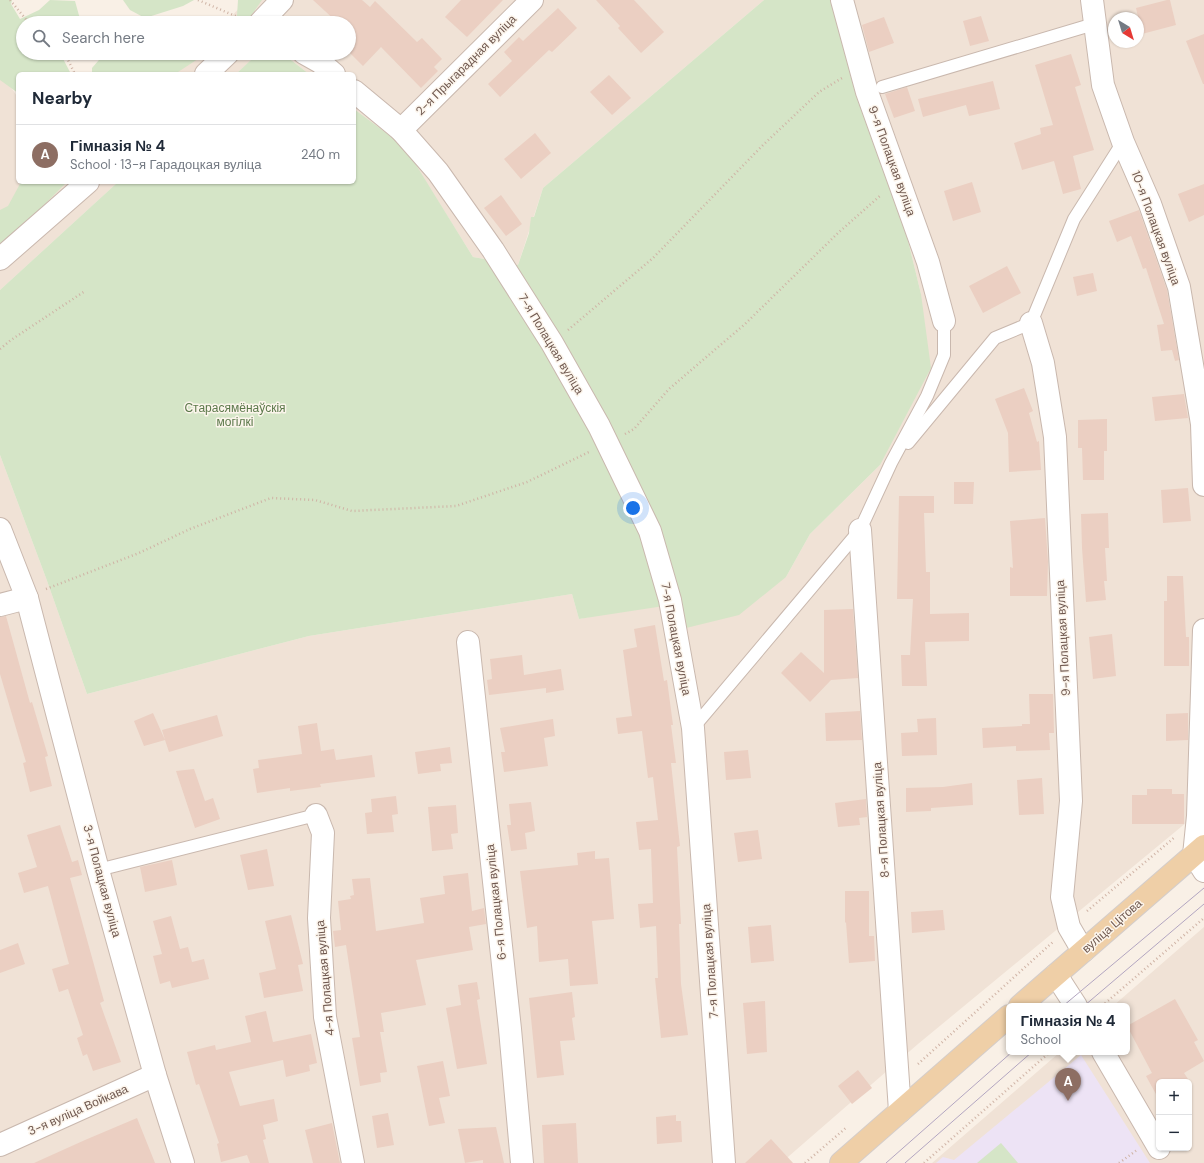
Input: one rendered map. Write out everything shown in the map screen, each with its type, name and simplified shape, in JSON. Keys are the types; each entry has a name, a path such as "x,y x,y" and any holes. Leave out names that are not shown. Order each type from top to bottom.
{"main road":[{"name":"вуліца Цітова","path":"1023,1003 1083,951 1201,857"},
{"path":"841,1163 1006,1019"}],"street":[{"path":"261,16 282,0"},
{"name":"2-я Прыгарадная вуліца","path":"401,130 532,0"},
{"name":"9-я Полацкая вуліца","path":"842,0 874,89 898,180 928,262 944,321"},
{"name":"10-я Полацкая вуліца","path":"1092,0 1103,85 1123,142 1150,204 1179,286 1202,424 1204,485"},
{"path":"208,72 221,60"},
{"path":"316,60 332,72"},
{"name":"7-я Полацкая вуліца","path":"356,93 401,130 438,172 493,250 552,343 608,443 650,531 670,600 693,728 724,1163"},
{"path":"0,259 86,184"},
{"name":"9-я Полацкая вуліца","path":"1032,323 1043,363 1054,437 1071,801 1062,897 1069,927 1083,951"},
{"name":"3-я Полацкая вуліца","path":"0,529 27,598 98,870 155,1075 183,1163"},
{"name":"8-я Полацкая вуліца","path":"860,530 900,1110"},
{"path":"0,605 27,598"},
{"path":"1201,857 1198,816 1204,630"},
{"name":"6-я Полацкая вуліца","path":"468,642 509,1021 522,1163"},
{"name":"4-я Полацкая вуліца","path":"316,816 323,833 319,918 326,1017 353,1163"},
{"path":"1056,975 1074,1003"},
{"path":"1105,1055 1156,1143"},
{"name":"3-я вуліца Войкава","path":"0,1145 155,1075"},
{"path":"1161,1151 1168,1163"}],"lane":[{"path":"874,89 1094,24"},
{"path":"891,463 995,338 1032,323 1074,219 1123,142"},
{"path":"693,728 860,530 891,463 927,396 944,355 944,321"},
{"path":"98,870 316,816"}],"path":[{"path":"10,0 23,16"},
{"path":"198,0 238,16"},
{"path":"68,60 74,72"},
{"path":"552,343 653,258 763,145 819,92 843,78 874,89"},
{"path":"27,598 139,553 190,529 271,498 315,500 352,511 456,506 527,482 634,429 669,389 745,324 838,233 898,180"},
{"path":"0,349 11,340 85,291"},
{"path":"898,1083 1069,927 1198,816"},
{"path":"1105,1003 1204,918"},
{"path":"924,1163 1047,1055"},
{"path":"805,1163 852,1123"}],"shaded area":[{"path":"247,0 764,0 543,188 518,265 473,257 405,148 356,111 356,72 306,72 291,60 356,60 356,16 232,16"},
{"path":"835,0 1204,0 1204,808 918,1044 781,1163 0,1163 0,455 87,694 309,636 572,594 579,619 786,577 810,534 880,465 921,294 893,179"},
{"path":"189,60 251,60 238,72 178,72"},
{"path":"0,70 16,95 16,184 116,184 0,290"},
{"path":"1204,927 1204,1163 932,1163 1057,1055 1130,1055 1130,1003 1116,1003"},
{"path":"1081,1055 1150,1163 936,1163 943,1157 954,1160"}],"green space":[{"path":"0,0 12,0 11,4 18,16 16,16 16,60 64,60 70,72 16,72 16,92 0,80"},
{"path":"50,0 75,1 79,16 26,16 39,10"},
{"path":"123,0 194,0 183,6 151,16 141,16 130,10"},
{"path":"238,0 262,0 251,16 237,16"},
{"name":"Старасямёнаўскія могілкі","path":"764,0 835,0 893,179 921,294 931,368 880,465 810,534 786,577 739,615 682,629 677,604 579,619 572,594 309,636 87,694 0,455 0,290 116,184 356,184 356,110 405,147 473,257 518,265 529,233 531,217 534,217 543,188"},
{"path":"99,60 196,60 178,72 92,72 92,68"},
{"path":"251,60 291,60 306,72 238,72"},
{"path":"20,184 65,184 35,214 0,245 0,210 8,206"},
{"path":"1001,1143 1018,1163 977,1163"}],"building":[{"path":"313,0 362,0 370,7 375,1 417,42 422,38 442,59 434,67 438,71 421,88 381,47 363,66 356,59 356,16 330,16"},
{"path":"461,0 503,0 467,37 445,17"},
{"path":"596,0 634,0 664,32 641,53 618,28 620,26"},
{"path":"1170,0 1176,25 1144,33 1144,12 1137,12 1136,8"},
{"path":"558,8 577,28 552,52 549,50 500,97 488,84 512,61 504,52 519,37 523,41"},
{"path":"981,16 989,41 970,46 963,21"},
{"path":"884,17 894,43 869,52 862,25"},
{"path":"1204,34 1204,84 1203,84 1186,41"},
{"path":"1071,54 1081,85 1075,87 1094,150 1073,156 1081,189 1063,194 1054,161 1022,170 1014,143 1041,134 1040,128 1053,125 1035,65"},
{"path":"609,75 631,98 612,115 590,92"},
{"path":"993,81 1000,109 969,116 966,105 923,117 918,99"},
{"path":"907,87 915,111 894,118 885,94"},
{"path":"535,133 551,153 521,179 504,159"},
{"path":"972,182 981,212 953,221 944,191"},
{"path":"1204,184 1204,215 1189,222 1178,194"},
{"path":"501,195 522,224 506,236 484,208"},
{"path":"1139,210 1167,290 1179,360 1175,361 1172,350 1161,351 1157,325 1164,324 1146,268 1143,269 1131,236 1117,242 1109,221"},
{"path":"1007,266 1021,293 983,313 969,286"},
{"path":"1093,273 1097,291 1077,296 1073,277"},
{"path":"1024,388 1033,411 1029,413 1037,442 1039,441 1041,470 1009,472 1008,433 995,399"},
{"path":"1184,394 1188,418 1155,421 1152,397"},
{"path":"1107,419 1107,451 1104,451 1104,480 1083,480 1082,448 1078,448 1078,420"},
{"path":"954,482 974,482 973,504 954,504"},
{"path":"1188,488 1191,521 1163,523 1161,490"},
{"path":"899,496 934,496 934,513 924,513 926,572 930,572 930,614 969,613 969,641 925,642 927,686 902,686 901,655 910,655 913,599 897,599"},
{"path":"1108,513 1109,548 1105,548 1107,581 1104,581 1106,600 1086,602 1081,514"},
{"path":"1045,518 1048,562 1047,596 1010,596 1010,567 1013,568 1010,521"},
{"path":"1167,576 1183,576 1186,637 1189,637 1189,666 1164,666 1164,601 1167,601"},
{"path":"853,609 858,678 831,680 810,702 781,673 801,652 824,673 824,610"},
{"path":"6,616 30,703 32,702 48,756 45,757 52,786 30,792 23,763 26,762 0,674 0,617"},
{"path":"655,625 664,681 667,680 673,725 671,725 676,763 671,763 680,846 677,847 681,924 679,924 681,984 688,1035 661,1038 655,978 658,978 656,926 640,928 638,904 653,903 651,849 639,850 636,822 658,820 653,777 648,778 642,731 618,734 616,718 632,716 623,650 637,647 634,629"},
{"path":"1112,634 1116,676 1093,679 1089,637"},
{"path":"522,655 524,675 561,669 564,690 546,693 546,688 489,695 487,680 492,679 490,659"},
{"path":"1029,694 1053,694 1054,733 1049,733 1050,750 1016,751 1016,746 983,748 982,728 1022,726 1022,724 1030,724"},
{"path":"860,711 862,740 826,741 825,713"},
{"path":"153,713 165,740 144,746 134,721"},
{"path":"1188,713 1188,740 1166,741 1166,714"},
{"path":"217,715 223,736 169,752 162,730"},
{"path":"936,718 937,755 902,756 901,733 918,732 917,719"},
{"path":"553,719 555,736 544,738 548,766 504,772 501,752 505,752 500,728"},
{"path":"317,723 321,751 334,749 336,760 372,755 375,777 320,784 321,787 290,791 290,788 257,793 253,769 259,768 258,760 302,754 298,726"},
{"path":"450,747 452,763 440,764 441,771 418,774 415,752"},
{"path":"748,750 751,778 726,780 724,752"},
{"path":"194,769 205,801 213,798 220,819 195,828 176,771"},
{"path":"1042,778 1044,814 1019,815 1017,780"},
{"path":"972,783 973,805 931,808 931,811 906,812 906,788 943,787"},
{"path":"1147,789 1172,789 1172,794 1184,794 1184,824 1132,824 1132,795 1147,795"},
{"path":"396,796 398,814 392,815 394,832 367,834 365,813 372,812 371,799"},
{"path":"866,799 867,817 859,818 860,825 838,827 835,803"},
{"path":"531,802 535,831 525,833 527,849 511,851 507,825 511,825 509,804"},
{"path":"456,805 458,833 451,834 453,849 432,851 428,807"},
{"path":"60,825 72,862 78,860 82,875 70,878 104,1001 100,1003 121,1062 93,1071 87,1054 83,1056 77,1038 83,1035 68,989 59,992 52,969 69,964 48,886 24,893 18,873 37,867 27,835"},
{"path":"758,830 762,859 738,862 734,833"},
{"path":"267,849 274,886 248,890 240,855"},
{"path":"595,851 595,859 609,858 614,919 592,921 598,984 570,986 568,959 539,962 537,926 527,928 520,871 578,865 577,853"},
{"path":"172,860 177,885 145,892 140,867"},
{"path":"468,873 472,911 484,908 486,924 469,927 473,950 416,960 426,1005 381,1013 384,1032 380,1032 387,1072 380,1073 381,1082 360,1086 352,1038 360,1037 346,945 335,947 333,931 341,930 338,901 351,899 350,896 354,895 352,879 370,878 376,931 424,923 420,898 445,894 443,876"},
{"path":"845,891 869,891 869,936 874,936 875,961 849,963 846,922 845,923"},
{"path":"943,910 945,930 912,933 911,912"},
{"path":"291,915 303,964 298,965 303,991 264,998 259,973 276,969 265,921"},
{"path":"171,916 180,949 188,947 192,962 204,959 209,979 172,988 170,981 160,984 153,956 162,954 153,921"},
{"path":"771,925 774,961 751,963 748,927"},
{"path":"18,943 25,964 0,973 0,950"},
{"path":"477,982 480,999 477,1000 487,1064 457,1069 446,1008 461,1005 458,985"},
{"path":"572,992 575,1017 572,1018 575,1040 560,1041 564,1075 537,1078 529,998"},
{"path":"1175,999 1198,1040 1194,1042 1204,1061 1184,1073 1188,1079 1156,1079 1156,1094 1146,1076 1152,1073 1130,1032 1130,1024"},
{"path":"765,1001 767,1052 747,1054 743,1003"},
{"path":"266,1011 273,1042 311,1034 317,1063 309,1065 310,1071 286,1077 283,1060 229,1072 240,1106 274,1099 278,1121 263,1125 266,1139 263,1140 269,1163 250,1163 247,1155 221,1162 217,1144 219,1143 199,1084 196,1085 187,1052 215,1045 216,1050 251,1042 245,1016"},
{"path":"443,1061 450,1096 439,1098 445,1123 429,1126 417,1066"},
{"path":"858,1070 872,1088 852,1104 838,1086"},
{"path":"388,1113 394,1145 377,1148 372,1116"},
{"path":"676,1115 676,1121 681,1121 682,1142 657,1144 656,1117"},
{"path":"137,1118 155,1163 34,1163 85,1140"},
{"path":"332,1123 340,1163 313,1163 305,1130"},
{"path":"576,1123 578,1163 544,1163 542,1125"},
{"path":"496,1127 504,1163 483,1163 483,1160 465,1163 458,1129"},
{"path":"771,1139 793,1163 745,1163"}],"tram line":[{"path":"1067,1003 1204,888"},
{"path":"1088,1003 1204,904"},
{"path":"886,1163 1009,1055"},
{"path":"905,1163 1029,1055"}],"place":[{"name":"Гімназія № 4","path":"1068,1101"}]}
